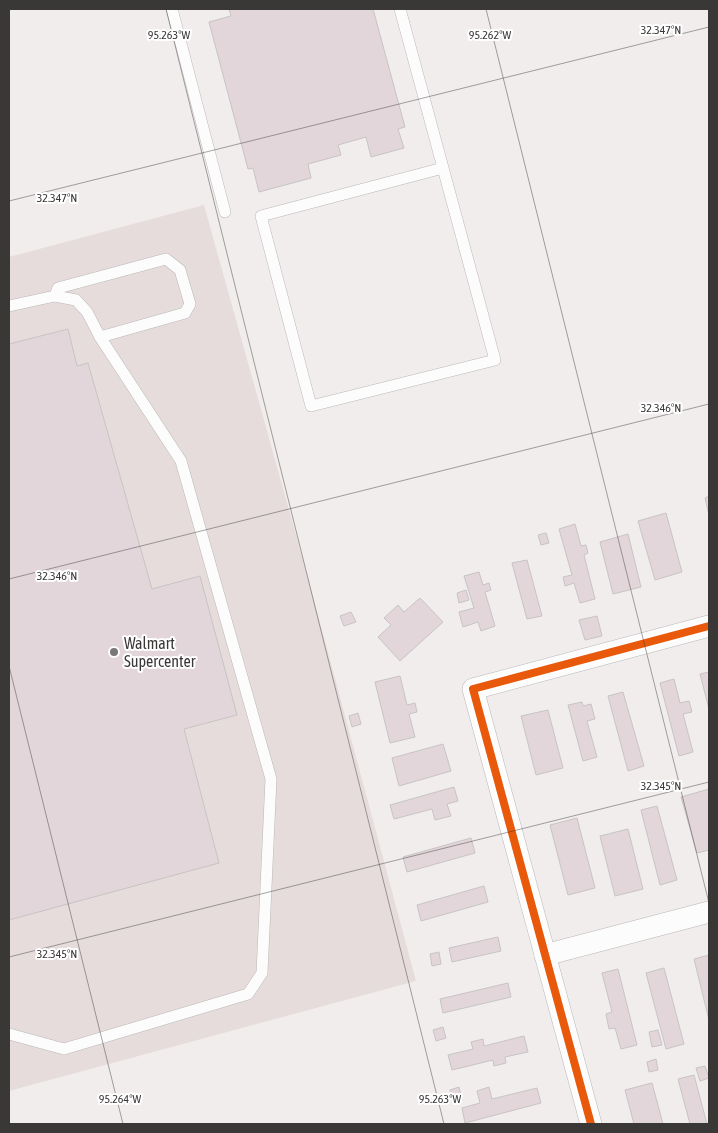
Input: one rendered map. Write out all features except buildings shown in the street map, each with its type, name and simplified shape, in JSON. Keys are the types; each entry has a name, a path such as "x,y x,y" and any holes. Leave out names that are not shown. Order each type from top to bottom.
{"street":[{"path":"591,1124 473,689 709,626"},
{"path":"545,956 709,912"}],"lane":[{"path":"172,9 225,212"},
{"path":"400,9 444,168 496,360 311,406 261,216 444,168"},
{"path":"55,296 58,288 166,259 180,270 190,304 185,313 100,337"},
{"path":"9,306 55,296 76,300 87,312 100,337 181,461 271,779 262,973 248,994 64,1049 9,1034"}],"shaded area":[{"path":"204,205 310,585 416,981 9,1091 9,257"}],"cycle path":[{"path":"591,1124 473,689 709,626"}],"place":[{"name":"Walmart Supercenter","path":"114,652"}]}
